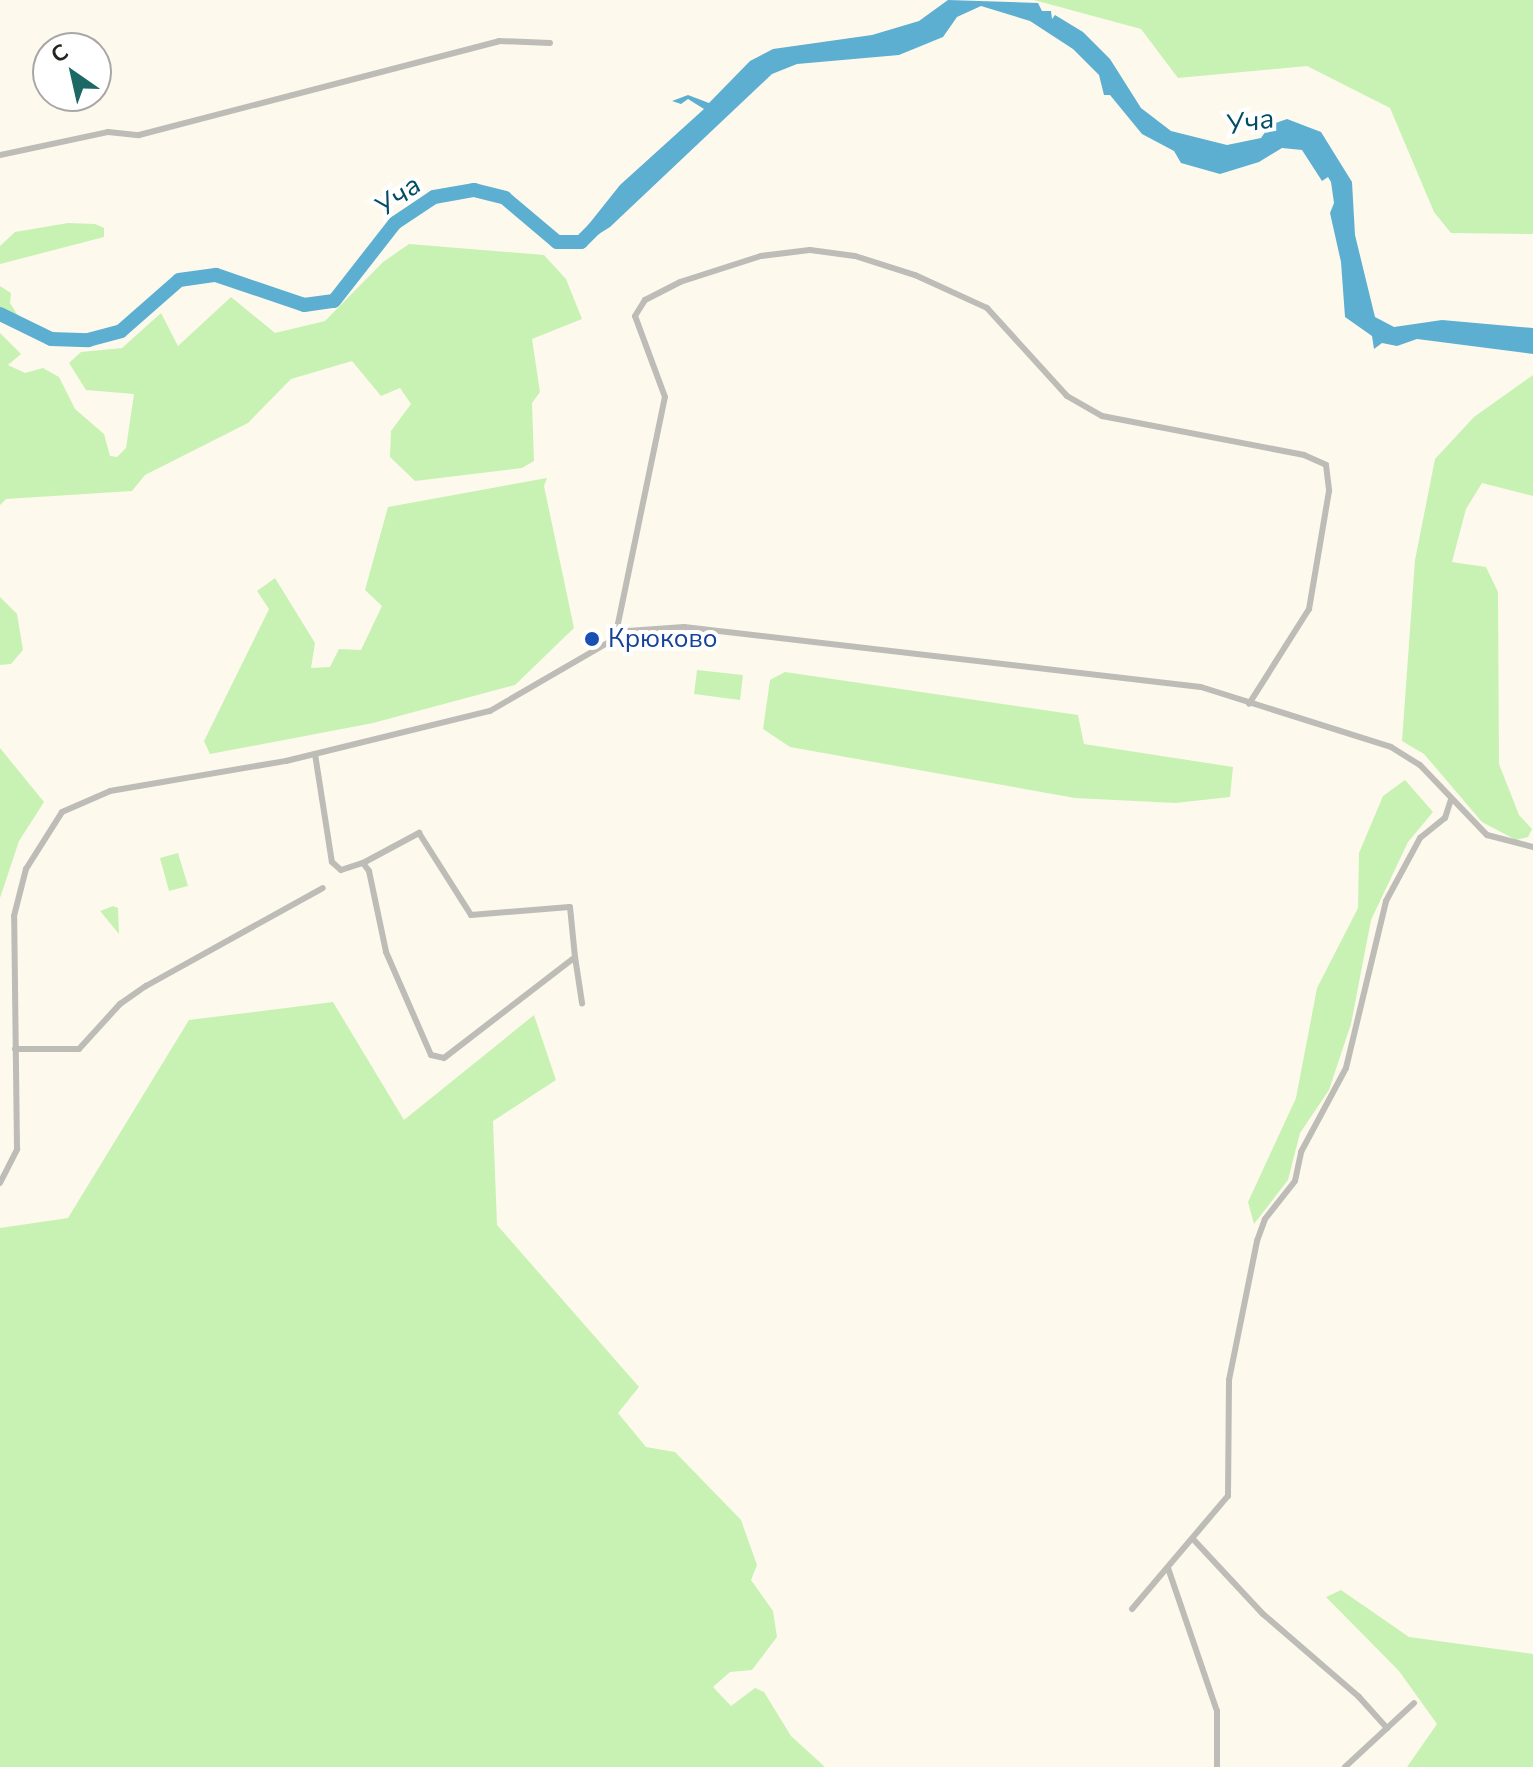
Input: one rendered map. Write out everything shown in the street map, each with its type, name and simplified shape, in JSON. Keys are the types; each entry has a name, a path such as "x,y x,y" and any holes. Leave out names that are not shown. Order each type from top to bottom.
{"street":[{"path":"0,155 108,132 139,135 499,41 550,43"},
{"path":"615,638 665,397 635,316 645,300 680,282 761,256 810,250 855,256 915,275 987,308 1067,396 1102,416 1304,455 1326,465 1329,491 1309,609 1249,704"},
{"path":"0,1183 17,1149 14,916 26,869 62,812 110,791 315,754 490,711 628,631 684,627 1201,687 1391,747 1420,765 1487,835 1533,847"},
{"path":"315,754 332,862 341,870 363,863 419,833 471,915 570,907 582,1003"},
{"path":"1132,1609 1228,1496 1229,1380 1257,1241 1265,1219 1295,1181 1301,1152 1346,1068 1386,901 1420,838 1445,818 1451,800"},
{"path":"363,863 369,871 386,952 431,1055 444,1058 575,957"},
{"path":"15,1049 79,1049 120,1004 146,986 323,888"},
{"path":"1193,1539 1263,1614 1359,1697 1387,1728"},
{"path":"1168,1568 1217,1711 1217,1767"},
{"path":"1345,1767 1414,1703"}],"green space":[{"path":"1034,0 1533,0 1533,234 1451,233 1434,212 1390,108 1307,66 1178,78 1141,29"},
{"path":"68,223 95,224 104,228 104,237 0,264 0,246 15,232"},
{"path":"409,244 544,255 566,279 582,319 532,339 540,392 532,403 534,461 522,468 415,481 390,457 391,431 411,404 400,388 381,396 352,361 291,379 248,423 145,475 132,491 6,499 0,505 0,333 21,354 8,365 25,373 43,368 59,377 75,409 104,434 110,456 117,457 126,448 134,394 86,390 69,363 81,352 122,348 161,313 178,346 231,297 275,333 325,321 383,262"},
{"path":"0,286 11,293 10,303 20,319 0,311"},
{"path":"1533,375 1533,496 1482,483 1466,509 1452,562 1486,567 1498,592 1499,764 1519,815 1532,829 1528,837 1516,840 1482,822 1424,754 1402,741 1415,560 1435,459 1474,417"},
{"path":"547,478 544,486 574,628 515,685 373,723 210,754 204,741 269,609 257,591 275,578 315,643 311,668 330,667 339,649 361,650 382,606 365,590 388,507"},
{"path":"0,597 17,614 23,650 11,664 0,665"},
{"path":"697,670 743,675 740,700 694,694"},
{"path":"785,672 1078,715 1084,744 1233,767 1230,797 1175,803 1075,798 790,747 763,729 770,680"},
{"path":"0,748 44,802 19,841 0,898"},
{"path":"1405,780 1433,812 1408,842 1371,920 1351,1024 1329,1090 1300,1133 1288,1180 1254,1224 1248,1202 1296,1098 1317,988 1358,908 1359,853 1383,796"},
{"path":"178,853 188,886 169,891 160,858"},
{"path":"113,906 118,908 119,934 100,911"},
{"path":"333,1002 404,1120 534,1015 556,1080 493,1121 497,1225 639,1387 618,1413 646,1447 675,1452 741,1520 757,1565 751,1580 773,1611 777,1637 752,1670 730,1672 713,1687 731,1706 755,1688 764,1692 791,1736 825,1767 0,1767 0,1228 68,1218 189,1020"},
{"path":"1341,1590 1409,1637 1533,1654 1533,1767 1407,1767 1437,1724 1399,1671 1326,1597"}],"water":[{"path":"948,0 1038,3 1042,11 1051,11 1052,19 1055,15 1083,32 1110,59 1141,108 1171,131 1227,145 1261,138 1270,125 1287,119 1321,132 1352,182 1355,235 1375,317 1394,327 1442,320 1533,328 1533,354 1417,339 1397,346 1382,343 1374,349 1372,336 1345,317 1341,262 1330,213 1334,203 1331,182 1328,177 1322,181 1302,150 1282,148 1259,162 1220,174 1181,163 1174,151 1142,134 1110,95 1104,95 1099,75 1073,49 1030,21 981,6 957,17 943,37 899,55 797,64 772,74 610,227 586,242 581,234 620,185 704,109 688,99 681,104 672,101 688,95 709,103 750,61 773,49 872,35 919,21"}],"waterway":[{"name":"Уча","path":"0,314 51,339 88,340 121,331 179,280 216,275 304,305 334,301 395,223 434,197 474,190 505,198 557,242 581,242 597,226"}],"place":[{"name":"Крюково","path":"592,639"}]}
